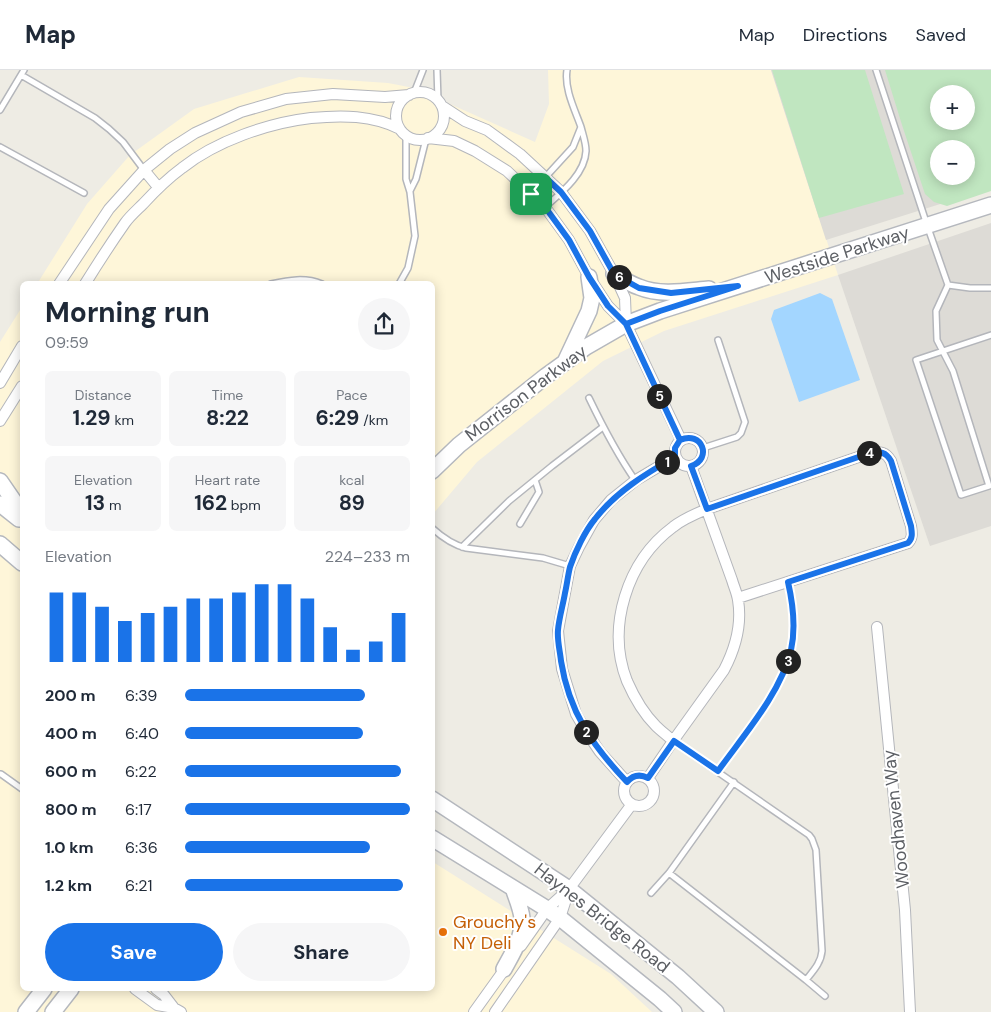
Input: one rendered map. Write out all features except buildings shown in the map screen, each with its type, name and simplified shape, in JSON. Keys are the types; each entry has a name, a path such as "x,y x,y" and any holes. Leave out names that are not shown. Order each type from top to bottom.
{"main road":[{"name":"Westside Parkway","path":"626,324 660,311 991,205"},
{"path":"614,274 639,288 671,293 738,286"},
{"path":"565,362 589,311 592,298 589,277"},
{"name":"Morrison Parkway","path":"435,468 459,445 586,346 626,324"},
{"path":"0,481 20,510"},
{"path":"0,504 20,520"},
{"path":"0,544 20,561"},
{"name":"Haynes Bridge Road","path":"435,800 570,889 678,977 716,1012"},
{"name":"Haynes Bridge Road","path":"435,840 560,918 674,1012"},
{"path":"504,969 522,928 522,918 512,888"},
{"path":"26,1012 42,991"},
{"path":"53,1012 69,991"}],"street":[{"path":"61,281 109,209 144,170 170,149 195,133 241,112 286,99 333,94 385,97 424,92 432,95 465,121 487,130 520,154 561,192 590,231 614,274 625,298 626,324"},
{"path":"403,132 397,122 396,114 402,100 412,94"},
{"path":"427,138 440,129 443,122 444,114 440,103"},
{"path":"87,281 126,222 158,187 183,166 212,149 248,132 290,120 334,116 371,118 392,125 412,138 454,142 475,151 507,171 545,207 569,240 589,277 608,306 626,324 680,440"},
{"path":"144,170 158,187"},
{"path":"0,383 20,349"},
{"path":"0,421 20,389"},
{"path":"689,438 698,440 703,448 700,462 691,466 682,464 675,457 675,448 680,440 689,438"},
{"path":"674,741 655,725 634,696 622,665 619,645 623,603 638,565 648,550 673,527 707,509 870,453 879,451 884,452 888,456 911,526 911,540 908,543 738,598"},
{"path":"627,782 605,758 576,714 562,669 558,631 570,566 578,547 594,520 611,500 636,480 675,457"},
{"path":"648,778 724,670 730,658 738,627 738,598 691,466"},
{"name":"Woodhaven Way","path":"877,627 905,910 910,1012"},
{"path":"634,776 648,778 654,786 651,800 642,805 632,804 625,796 624,791 627,782 634,776"},
{"path":"474,1012 547,909 570,889 632,804"},
{"path":"495,1012 560,918 570,889"},
{"path":"138,991 158,1005 177,1010"},
{"path":"159,991 177,1010"}],"lane":[{"path":"412,94 423,70"},
{"path":"437,70 440,103"},
{"path":"545,207 580,170 585,157 586,149 582,127 569,94 567,70"},
{"path":"876,70 948,285 936,311 937,340 942,351 953,371 990,486 960,495 916,360 942,351 991,335"},
{"path":"0,110 22,73 95,118 109,129 144,170"},
{"path":"531,194 572,147 582,127"},
{"path":"401,281 408,268 415,236 410,192 406,179 403,132"},
{"path":"410,192 416,180 427,138"},
{"path":"0,147 84,193"},
{"path":"286,281 314,281"},
{"path":"948,285 991,288"},
{"path":"703,448 741,433 745,422 718,340"},
{"path":"589,398 621,460 636,480"},
{"path":"462,547 509,501 603,427"},
{"path":"520,524 539,492 535,480"},
{"path":"435,530 456,546 543,558 570,566"},
{"path":"718,771 774,692 788,662 793,623 792,596 788,582"},
{"path":"674,741 809,835 814,844 816,850 822,958 806,980"},
{"path":"0,774 20,788"},
{"path":"652,893 669,873 734,782"},
{"path":"669,873 825,996"}],"shaded area":[{"path":"548,70 771,70 838,275 664,331 603,361 477,462 435,512 435,281 39,281 87,204 130,155 194,109 299,77 388,83 414,88 535,142 549,104"},
{"path":"771,70 991,70 991,188 826,240"},
{"path":"991,223 991,526 930,546 838,275"},
{"path":"20,310 20,991 435,991 435,863 611,974 652,1012 0,1012 0,342"}],"green space":[{"path":"772,70 865,70 904,194 819,218"},
{"path":"885,70 991,70 991,191 947,206 934,202 925,194"}],"water":[{"path":"820,293 832,299 860,380 799,402 771,319 774,310"}],"place":[{"name":"Grouchy's NY Deli","path":"443,932"}],"route":[{"path":"531,194 545,207 569,240 589,277 608,306 626,324 680,440 675,448 675,457 636,480 611,500 594,520 578,547 570,566 558,631 562,669 568,691 576,714 587,733 600,752 627,782 634,776 648,778 674,741 718,771 774,692 788,662 793,632 792,596 788,582 908,543 911,540 911,526 891,461 884,452 870,453 707,509 691,466 700,462 703,448 698,440 694,438 680,440 635,345 626,324 738,286 671,293 639,288 614,274 590,231 561,192 546,178 531,194"}]}
